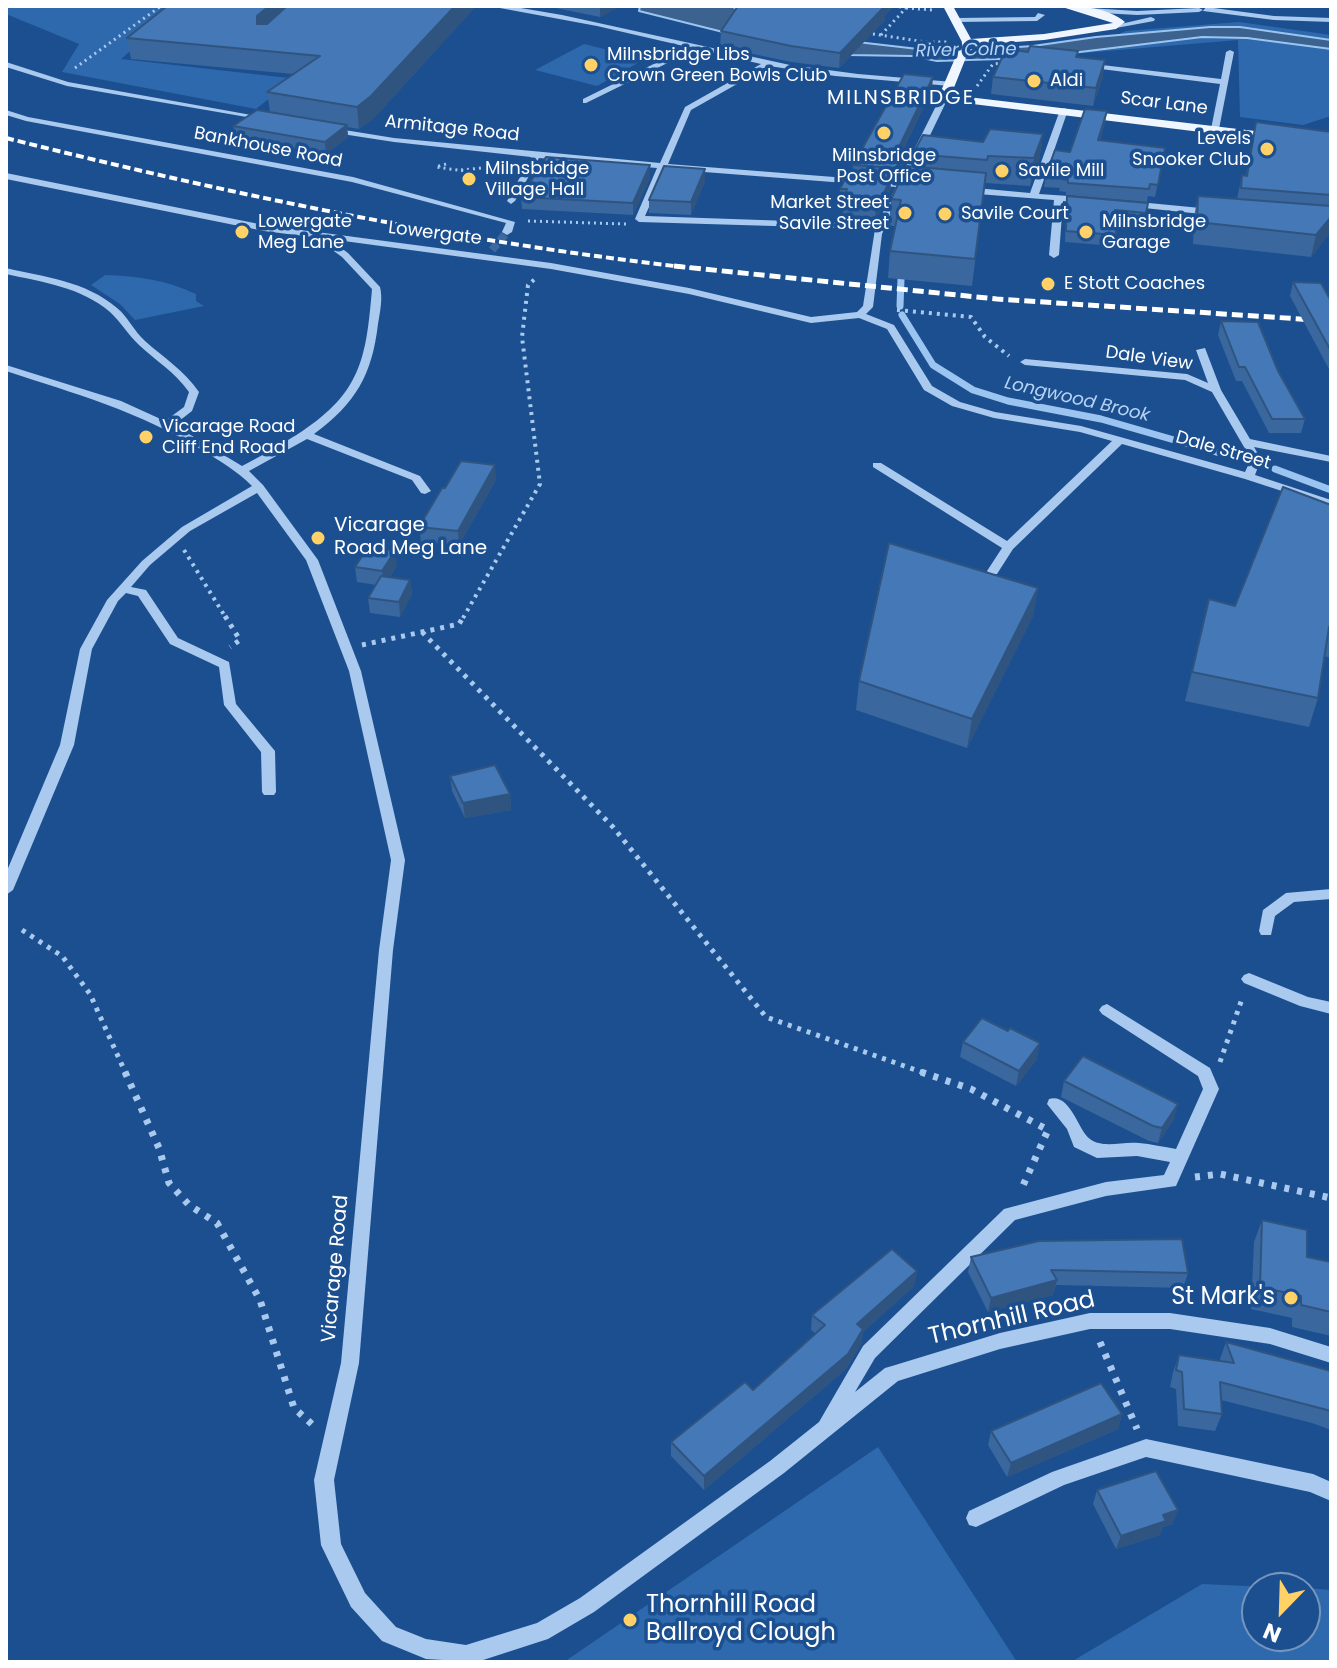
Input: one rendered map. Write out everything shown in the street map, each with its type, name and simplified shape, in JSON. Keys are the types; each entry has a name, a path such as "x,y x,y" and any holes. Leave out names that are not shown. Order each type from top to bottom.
{"main road":[{"path":"944,98 967,44 948,6"},
{"path":"967,44 1044,37 1116,26 1120,22 1117,18 1064,6"},
{"name":"Scar Lane","path":"944,98 1331,144"}],"street":[{"path":"493,6 610,25 814,71 950,84"},
{"path":"1116,26 1219,6"},
{"path":"1078,9 1137,13 1202,9 1274,18 1331,20"},
{"path":"957,20 1037,19 1041,15"},
{"path":"586,101 697,45"},
{"path":"1215,129 1230,52"},
{"path":"768,63 688,109 639,219 881,227"},
{"path":"6,64 58,81 280,121"},
{"path":"1085,65 1224,82"},
{"path":"864,311 881,227 944,98"},
{"path":"1034,195 1064,110"},
{"name":"Bankhouse Road","path":"6,112 26,119 353,180 511,222 507,232"},
{"name":"Armitage Road","path":"323,128 394,140 536,155 931,187"},
{"path":"511,201 536,155"},
{"name":"Lowergate","path":"6,176 195,215 319,236 490,253 689,291 811,320 864,311"},
{"path":"960,190 1094,201"},
{"path":"1054,255 1059,198"},
{"path":"1110,203 1220,213"},
{"path":"242,470 272,456 304,434 350,395 361,378 377,289 345,255 319,236"},
{"path":"6,271 66,283 98,300 117,313 145,346 179,372 194,392 193,403 166,425"},
{"name":"Dale Street","path":"864,311 891,327 928,388 956,404 994,415 1059,425 1120,440 1331,504"},
{"path":"1201,350 1216,390"},
{"name":"Dale View","path":"1025,362 1187,377 1216,390 1256,459 1249,477"},
{"name":"Vicarage Road","path":"6,368 117,403 166,425 242,470 259,487 312,560 355,671 398,860 385,965 350,1363 324,1480 331,1545 358,1600 389,1634 426,1649 466,1655 541,1632 587,1605 777,1467 892,1374"},
{"path":"304,434 416,478 425,491"},
{"path":"993,571 1008,547 1120,440"},
{"path":"1247,442 1331,459"},
{"path":"877,465 1008,547"},
{"path":"6,890 67,745 86,649 113,600 146,563 176,538 259,487"},
{"path":"123,589 142,593 174,641 225,665 230,705 268,751 269,792"},
{"path":"1266,931 1268,914 1291,897 1331,894"},
{"path":"1249,979 1305,1002 1331,1008"},
{"path":"823,1430 869,1352 1010,1214 1106,1189 1170,1181 1211,1089 1204,1072 1107,1010"},
{"path":"1055,1104 1074,1126 1080,1142 1097,1151 1137,1149 1180,1157"},
{"name":"Thornhill Road","path":"892,1374 1000,1341 1090,1321 1170,1321 1270,1336 1331,1355"},
{"path":"976,1518 1059,1478 1146,1448 1313,1483 1331,1492"}],"path":[{"path":"58,81 161,6"},
{"path":"881,35 906,8 894,6"},
{"path":"865,33 925,42 967,44"},
{"path":"950,84 979,86 993,64 1008,63"},
{"path":"346,649 459,624 540,484 522,337 528,285"},
{"path":"864,311 971,317 1002,353 1025,362"},
{"path":"176,538 240,640 212,658"},
{"path":"422,632 613,827 766,1017 971,1089 1048,1130 1010,1214"},
{"path":"22,930 62,956 90,994 159,1148 169,1183 189,1205 217,1223 260,1300 294,1408 333,1442"},
{"path":"1211,1089 1249,979"},
{"path":"1170,1181 1220,1174 1331,1198"},
{"path":"1090,1321 1146,1448"}],"shaded area":[{"path":"6,6 184,6 121,59 377,88 281,89 256,109 62,72 79,44 6,14"},
{"path":"1239,22 1331,35 1331,116 1303,125 1240,117 1238,40 1071,54 1126,31"},
{"name":"Milnsbridge Libs Crown Green Bowls Club","path":"584,44 645,59 597,86 535,70"},
{"path":"105,275 174,285 196,294 196,301 204,306 135,320 120,304 91,285"},
{"path":"878,1447 1017,1662 564,1662"},
{"path":"1202,1584 1241,1586 1241,1652 1321,1652 1321,1589 1331,1590 1331,1662 1071,1662"}],"water":[{"name":"River Colne","path":"640,6 731,6 752,16 840,40 944,52 1210,27 1240,27 1331,40 1331,49 1247,38 1202,37 1031,58 937,61 912,56 848,55 727,33 639,11"}],"building":[{"path":"167,6 269,6 257,16 257,24 267,24 287,6 455,6 357,107 267,92 320,56 127,38"},
{"path":"738,6 885,6 840,53 721,31"},
{"path":"1030,46 1078,51 1076,57 1105,60 1096,88 993,77 1006,49 1028,52"},
{"path":"904,74 933,77 899,147 906,148 896,168 853,165"},
{"path":"1085,109 1107,111 1098,140 1165,148 1158,185 1150,184 1149,189 1068,183 1068,180 1061,179 1062,176 1046,175 1055,150 1070,152"},
{"path":"257,110 347,125 325,142 233,126"},
{"path":"1256,122 1331,132 1331,195 1241,188 1242,175 1247,176"},
{"path":"990,129 1043,134 1034,158 988,156 987,160 913,154 923,135 983,142"},
{"path":"546,157 650,165 633,203 521,197"},
{"path":"664,166 705,169 691,202 649,200"},
{"path":"907,166 986,173 975,259 890,251 901,200 891,199"},
{"path":"847,175 891,179 876,208 842,207 847,189 840,189"},
{"path":"1067,196 1148,203 1146,213 1115,210 1116,235 1066,231"},
{"path":"1198,196 1331,206 1331,217 1316,235 1197,222"},
{"path":"1293,282 1321,283 1331,301 1331,351"},
{"path":"1221,321 1258,322 1278,371 1305,419 1272,419 1245,367 1239,367"},
{"path":"461,461 495,465 458,531 419,527 442,488 445,488"},
{"path":"1283,487 1331,505 1331,627 1318,698 1192,672 1209,599 1235,606"},
{"path":"889,543 1038,588 972,719 859,681"},
{"path":"368,547 395,551 382,571 355,567"},
{"path":"381,576 410,580 399,602 368,598"},
{"path":"495,765 510,794 463,803 450,776"},
{"path":"982,1018 1040,1043 1019,1071 963,1042"},
{"path":"1083,1056 1178,1104 1162,1128 1064,1081"},
{"path":"1262,1220 1307,1230 1307,1257 1331,1262 1331,1312 1301,1305 1301,1296 1260,1287"},
{"path":"1182,1239 1188,1273 1051,1270 1057,1280 991,1298 971,1257 1039,1241"},
{"path":"892,1249 917,1271 857,1324 863,1329 848,1354 704,1476 671,1442 745,1382 753,1390 825,1325 812,1315"},
{"path":"1226,1342 1331,1371 1331,1411 1220,1382 1222,1414 1184,1409 1182,1372 1176,1370 1179,1355 1234,1363"},
{"path":"1101,1383 1122,1414 1011,1463 991,1431"},
{"path":"1156,1471 1178,1510 1163,1515 1166,1521 1121,1536 1097,1490"}],"waterway":[{"name":"Longwood Brook","path":"900,306 901,279"},
{"name":"Longwood Brook","path":"902,315 933,365 973,390 1008,401 1101,419 1230,456"},
{"name":"Longwood Brook","path":"1275,469 1331,490"}],"tunnel":[{"path":"492,250 507,232"}],"railway":[{"path":"6,138 176,179 347,215 519,245 685,267"},
{"path":"674,266 685,267"},
{"path":"685,267 997,299 1331,321"},
{"path":"685,267 692,268"}],"place":[{"name":"Milnsbridge Libs Crown Green Bowls Club","path":"591,65"},
{"name":"Aldi","path":"1034,81"},
{"name":"Milnsbridge Post Office","path":"884,133"},
{"name":"Levels Snooker Club","path":"1267,149"},
{"name":"Savile Mill","path":"1002,171"},
{"name":"Milnsbridge Village Hall","path":"469,179"},
{"name":"Market Street Savile Street","path":"905,213"},
{"name":"Savile Court","path":"945,214"},
{"name":"Lowergate Meg Lane","path":"242,232"},
{"name":"Milnsbridge Garage","path":"1086,232"},
{"name":"E Stott Coaches","path":"1048,284"},
{"name":"Vicarage Road Cliff End Road","path":"146,437"},
{"name":"Vicarage Road Meg Lane","path":"318,538"},
{"name":"St Mark's","path":"1291,1298"},
{"name":"Thornhill Road Ballroyd Clough","path":"630,1620"}],"district":[{"name":"MILNSBRIDGE","path":"901,99"}]}
